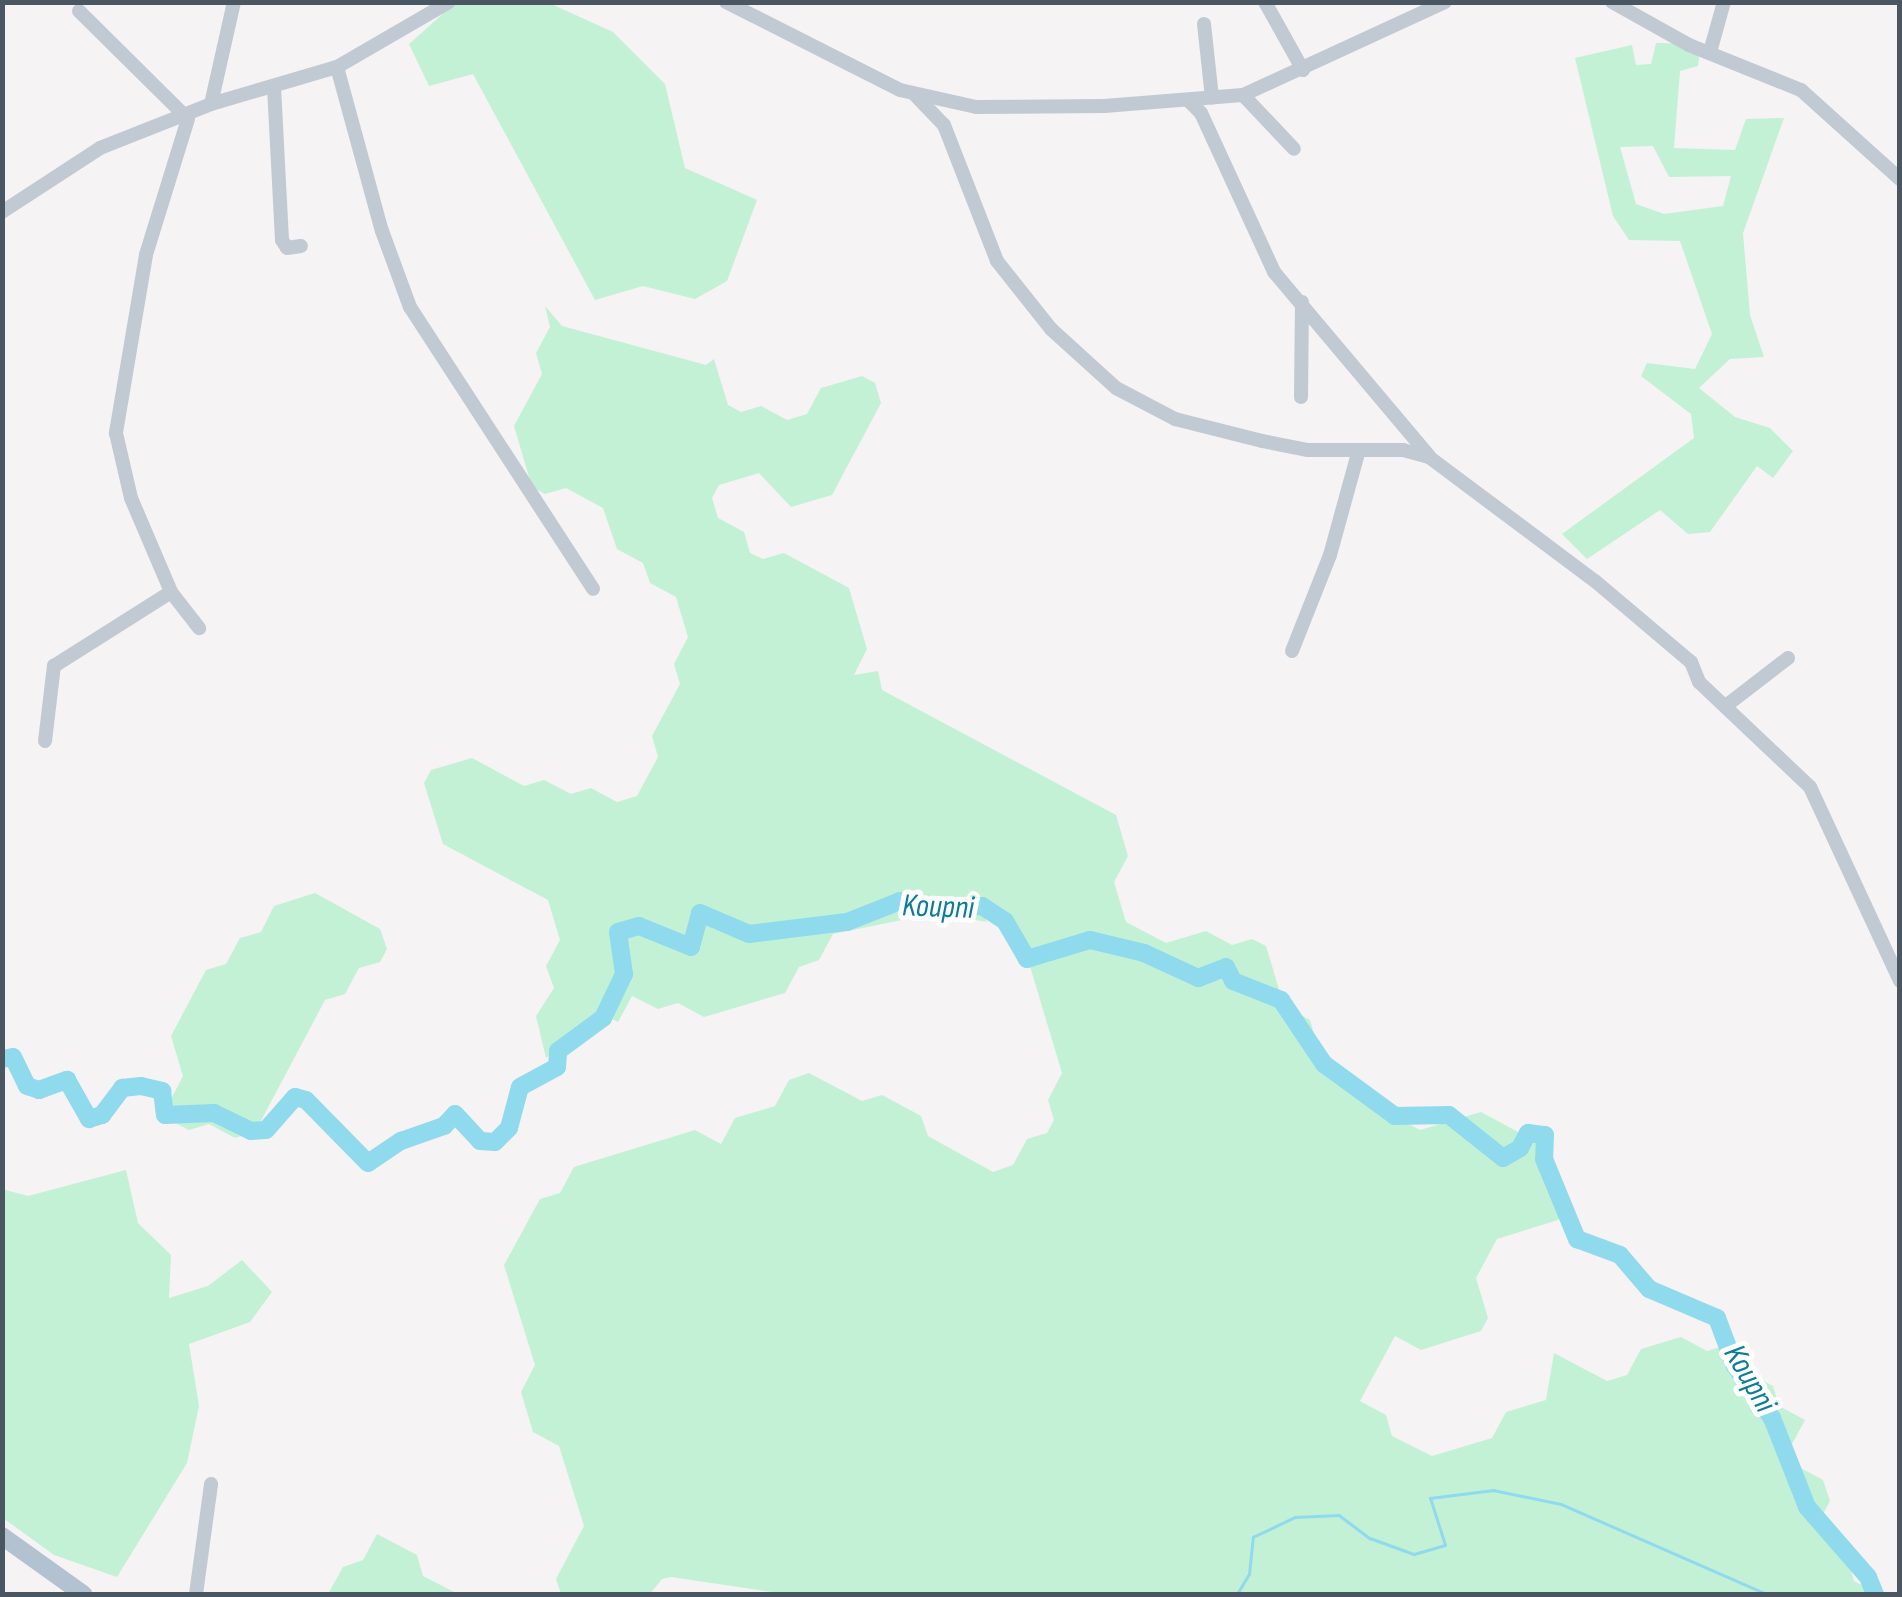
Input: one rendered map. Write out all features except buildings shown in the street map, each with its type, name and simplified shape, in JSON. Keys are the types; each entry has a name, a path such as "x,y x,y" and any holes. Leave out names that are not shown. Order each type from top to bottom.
{"main road":[{"path":"2,1536 83,1594"}],"street":[{"path":"211,104 234,2"},
{"path":"2,212 94,152 184,113 337,66 448,2"},
{"path":"726,2 916,96 976,107 1243,95 1445,2"},
{"path":"1265,2 1304,70"},
{"path":"1612,2 1710,52 1801,90 1900,180"},
{"path":"1710,52 1724,2"},
{"path":"79,10 184,113 189,126 146,255 116,433 131,498 172,592 199,628"},
{"path":"1204,24 1212,98"},
{"path":"337,66 382,230 410,307 504,461 594,589"},
{"path":"274,87 282,240 287,248 300,246"},
{"path":"1243,95 1294,149"},
{"path":"916,96 944,125 1008,276 1051,329 1116,388 1211,430 1308,450 1429,457"},
{"path":"1188,100 1201,114 1274,272 1429,457 1595,580 1691,662 1699,682 1810,788 1900,981"},
{"path":"1301,397 1302,302"},
{"path":"1292,651 1330,555 1359,450"},
{"path":"45,741 54,666 172,592"},
{"path":"1727,705 1788,658"},
{"path":"196,1594 211,1484"}],"green space":[{"path":"455,3 549,3 613,32 665,84 685,168 757,200 727,281 695,299 643,286 595,300 473,74 429,86 409,44"},
{"path":"1656,43 1701,44 1698,66 1680,71 1674,148 1735,150 1746,119 1784,118 1743,233 1750,315 1764,357 1730,359 1699,388 1735,417 1770,428 1793,451 1773,478 1757,466 1710,532 1688,534 1660,510 1587,559 1562,534 1694,438 1691,414 1641,376 1647,363 1695,369 1712,334 1680,241 1629,240 1613,216 1575,58 1632,45 1636,65 1651,64","holes":["1653,146 1669,177 1731,176 1723,206 1664,214 1636,204 1620,147"]},
{"path":"545,306 562,326 706,365 714,359 728,405 741,412 761,406 787,420 807,414 821,388 862,376 875,383 881,403 832,495 791,507 759,473 719,485 712,498 718,518 744,532 750,553 763,559 784,553 849,588 867,649 854,675 878,671 882,690 1116,815 1128,856 1114,882 1126,922 1166,943 1206,931 1232,945 1252,939 1266,946 1284,1006 1310,1020 1322,1061 1349,1075 1355,1095 1420,1130 1481,1112 1546,1147 1565,1207 1558,1220 1497,1239 1476,1278 1488,1318 1481,1331 1421,1350 1395,1336 1360,1401 1386,1415 1392,1436 1432,1456 1492,1438 1506,1412 1546,1400 1554,1353 1607,1381 1627,1375 1641,1349 1681,1337 1707,1351 1727,1345 1740,1352 1747,1372 1773,1386 1779,1406 1805,1420 1791,1446 1797,1466 1823,1480 1830,1501 1816,1527 1842,1541 1854,1581 1879,1594 785,1594 671,1577 662,1579 650,1594 561,1594 556,1579 584,1526 559,1446 533,1432 521,1392 535,1365 504,1265 540,1199 560,1193 574,1167 695,1130 721,1144 735,1118 775,1106 789,1080 809,1073 862,1101 882,1095 921,1116 928,1136 993,1172 1013,1165 1027,1139 1047,1133 1054,1120 1048,1100 1062,1073 1020,933 983,913 987,922 936,913 833,934 819,960 799,967 785,993 704,1017 678,1003 658,1009 632,996 618,1022 602,1014 546,1058 536,1016 554,988 546,966 560,940 548,900 443,844 424,783 431,770 472,758 524,786 544,780 571,794 591,788 617,802 637,796 658,757 652,736 680,684 674,664 688,637 676,597 650,583 643,563 617,549 603,508 566,488 545,494 532,487 514,426 542,374 536,353 550,327"},
{"path":"315,893 380,929 387,949 380,962 359,968 345,994 325,1000 255,1132 235,1138 209,1124 189,1130 175,1123 169,1103 183,1076 171,1036 206,970 226,964 240,938 261,932 274,906"},
{"path":"126,1170 138,1223 171,1255 169,1298 208,1286 242,1260 272,1292 250,1322 189,1344 199,1406 187,1463 117,1577 54,1555 3,1518 2,1189 28,1196"},
{"path":"377,1534 417,1555 423,1576 458,1594 328,1594 343,1567 363,1560"}],"waterway":[{"name":"Koupni","path":"2,1059 13,1057 27,1086 39,1090 67,1080 89,1119 102,1115 122,1088 141,1086 162,1091 165,1115 214,1113 251,1131 266,1130 295,1097 306,1100 368,1163 401,1141 444,1126 455,1114 480,1141 495,1142 509,1128 520,1087 557,1067 558,1051 603,1018 624,974 618,932 639,926 691,947 700,913 749,934 847,922 900,901 920,910 982,906 1005,921 1027,959 1090,940 1144,953 1198,978 1226,967 1233,981 1281,1000 1324,1064 1395,1116 1449,1115 1503,1158 1520,1148 1528,1133 1545,1135 1544,1159 1577,1239 1620,1255 1649,1289 1717,1318 1735,1366 1772,1418 1807,1507 1868,1577 1875,1594"},
{"path":"1237,1594 1249,1574 1253,1537 1295,1517 1339,1515 1370,1538 1414,1554 1445,1545 1430,1498 1493,1490 1561,1504 1767,1594"}]}
